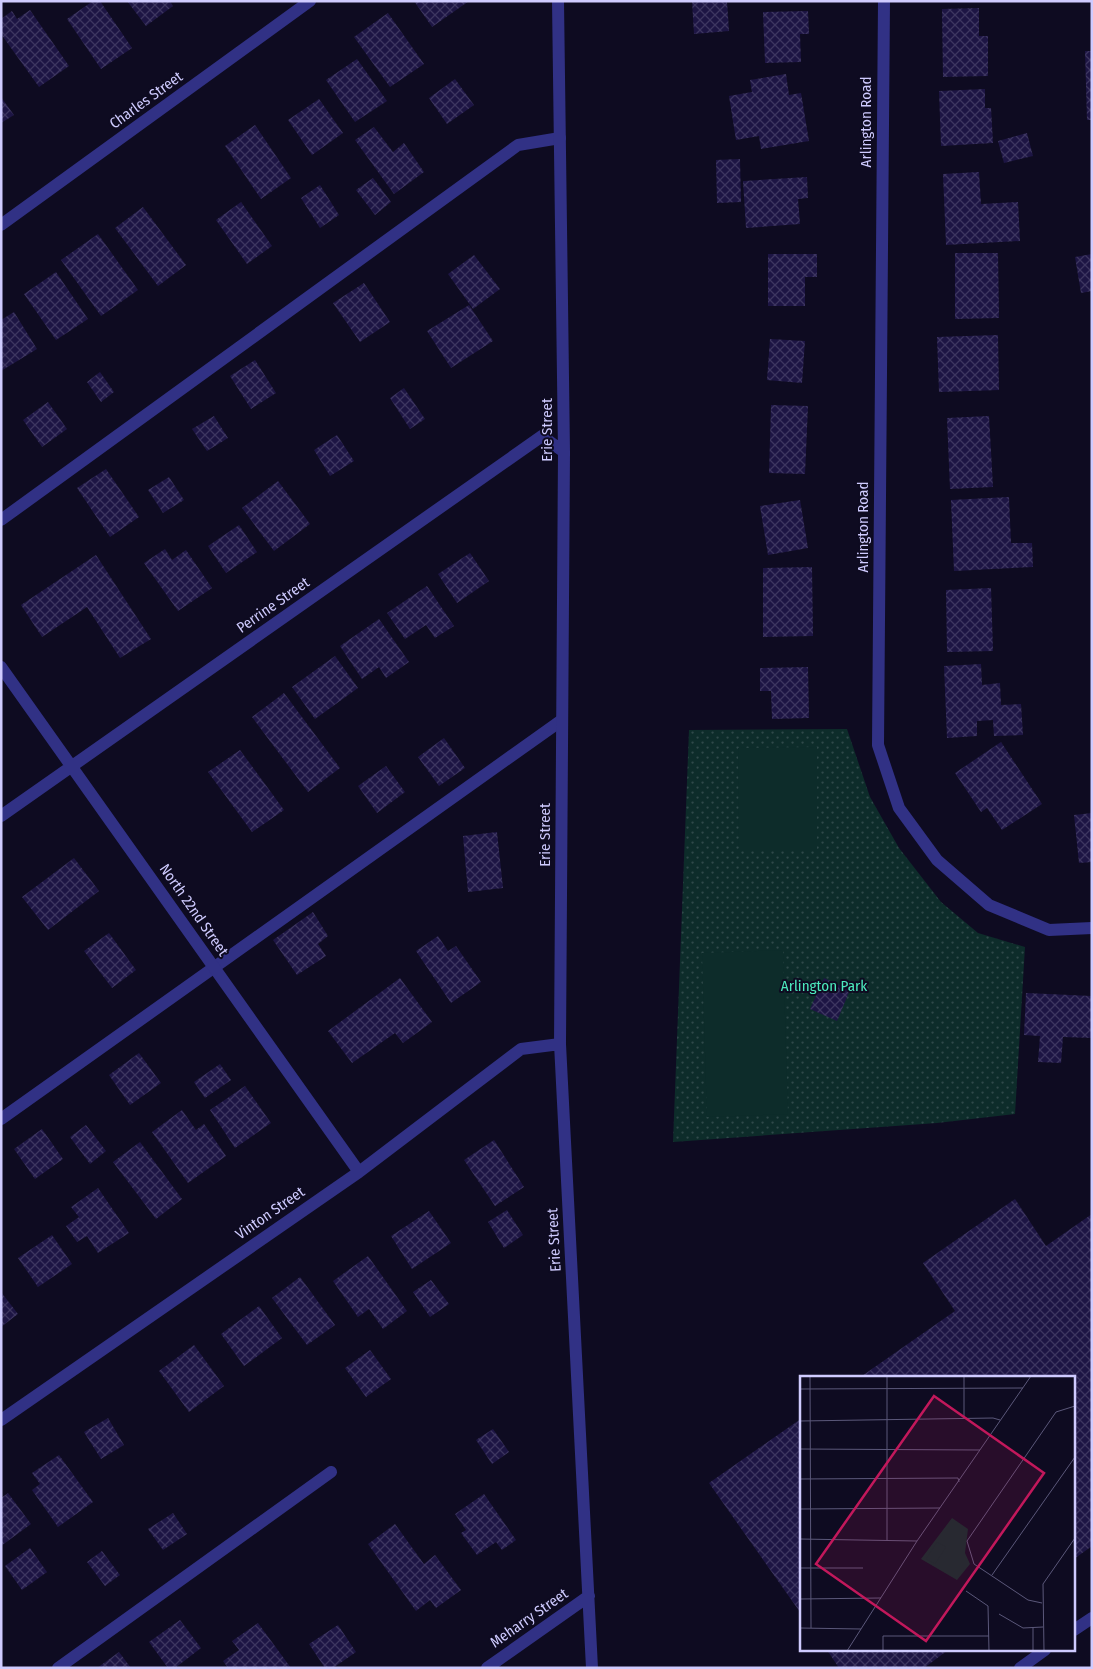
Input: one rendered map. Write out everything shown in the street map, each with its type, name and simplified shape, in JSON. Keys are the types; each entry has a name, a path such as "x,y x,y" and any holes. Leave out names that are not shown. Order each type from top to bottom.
{"street":[{"name":"Erie Street","path":"558,1 564,452 560,1044 592,1668"},
{"name":"Arlington Road","path":"884,1 878,745 899,808 937,860 989,905 1049,930 1092,928"},
{"name":"Charles Street","path":"1,225 305,2"},
{"path":"1,520 518,145 560,138"},
{"name":"Perrine Street","path":"1,816 542,436 564,452"},
{"name":"North 22nd Street","path":"1,667 359,1172"},
{"path":"1,1119 562,720"},
{"name":"Vinton Street","path":"1,1420 359,1172 522,1049 560,1044"},
{"path":"58,1668 331,1472"},
{"name":"Meharry Street","path":"487,1668 589,1596"},
{"path":"1076,1629 1092,1618"},
{"path":"1020,1668 1042,1652"}],"green space":[{"name":"Arlington Park","path":"847,729 870,797 899,848 941,902 978,933 1025,947 1015,1114 937,1123 673,1142 689,730"},
{"path":"817,747 817,850 739,850 738,748"},
{"path":"783,950 788,1114 707,1117 702,953"}],"building":[{"path":"93,1 100,1 132,48 101,69 67,19"},
{"path":"127,1 170,1 173,6 146,26"},
{"path":"414,1 469,1 432,27"},
{"path":"692,1 727,1 729,31 694,34"},
{"path":"979,8 979,36 988,36 988,76 943,77 942,9"},
{"path":"30,10 69,66 39,87 1,34 1,19 12,11 17,19"},
{"path":"808,11 809,34 800,34 801,62 765,63 763,12"},
{"path":"388,13 424,64 390,87 354,37"},
{"path":"1085,51 1092,51 1092,120 1087,120"},
{"path":"357,59 387,101 355,122 326,80"},
{"path":"786,74 789,95 801,93 809,141 761,149 759,136 736,140 729,96 752,92 750,80"},
{"path":"455,79 474,105 447,124 429,98"},
{"path":"985,89 985,108 991,108 993,143 941,146 939,91"},
{"path":"1,97 14,115 1,123"},
{"path":"319,99 343,133 312,155 288,120"},
{"path":"255,125 291,178 261,199 225,146"},
{"path":"374,127 393,152 404,143 424,172 394,194 355,140"},
{"path":"1027,133 1033,156 1004,163 998,141"},
{"path":"740,159 741,202 717,203 716,160"},
{"path":"979,172 981,204 1018,202 1020,241 946,245 943,174"},
{"path":"807,177 808,198 798,199 800,224 746,228 743,181"},
{"path":"373,178 391,202 375,215 356,190"},
{"path":"320,185 339,215 320,228 301,198"},
{"path":"241,202 272,246 247,264 216,220"},
{"path":"143,207 186,265 158,286 115,228"},
{"path":"98,234 138,290 101,316 61,260"},
{"path":"955,253 998,253 999,318 955,319"},
{"path":"768,254 817,254 817,277 805,277 805,306 768,306"},
{"path":"1092,254 1092,291 1081,293 1075,257"},
{"path":"474,255 500,289 473,309 448,274"},
{"path":"56,272 88,319 56,340 24,294"},
{"path":"364,283 390,322 360,342 333,303"},
{"path":"469,305 493,341 451,368 427,331"},
{"path":"14,312 37,349 1,371 1,320"},
{"path":"998,335 999,390 939,392 937,337"},
{"path":"770,339 805,341 802,383 767,380"},
{"path":"255,360 276,393 251,409 230,376"},
{"path":"100,372 114,392 101,402 87,382"},
{"path":"404,388 425,419 410,429 390,398"},
{"path":"48,402 67,429 42,447 23,420"},
{"path":"771,405 808,406 805,474 769,473"},
{"path":"214,416 228,438 207,451 192,429"},
{"path":"989,416 993,487 950,489 947,418"},
{"path":"337,435 354,461 330,476 314,450"},
{"path":"106,469 139,517 110,537 77,488"},
{"path":"169,477 184,500 163,513 148,490"},
{"path":"278,481 310,524 274,551 242,508"},
{"path":"1009,497 1011,543 1032,543 1033,567 954,571 951,500"},
{"path":"800,500 808,548 768,555 760,506"},
{"path":"239,525 257,552 226,573 208,546"},
{"path":"165,549 172,560 186,550 212,588 178,611 144,563"},
{"path":"470,553 489,581 457,603 438,574"},
{"path":"96,555 151,639 120,658 87,607 42,637 21,605"},
{"path":"812,567 813,636 763,637 763,568"},
{"path":"427,586 454,626 435,638 426,625 405,639 387,613"},
{"path":"991,588 993,651 947,652 946,590"},
{"path":"379,619 409,662 386,678 379,667 362,679 340,646"},
{"path":"335,656 358,688 315,719 292,687"},
{"path":"981,664 982,685 1000,683 1001,705 1021,704 1023,735 994,736 993,720 977,721 977,736 947,738 944,666"},
{"path":"808,667 809,718 772,719 771,691 760,691 760,668"},
{"path":"284,693 340,768 308,792 252,717"},
{"path":"444,738 465,768 439,786 418,757"},
{"path":"1001,742 1042,804 1002,830 987,808 981,812 955,773"},
{"path":"240,750 284,810 252,832 208,772"},
{"path":"386,766 405,792 377,813 358,786"},
{"path":"1092,813 1092,862 1079,863 1074,815"},
{"path":"497,832 503,888 468,892 463,836"},
{"path":"74,858 99,891 48,930 22,897"},
{"path":"313,912 328,936 318,944 326,956 297,975 273,940"},
{"path":"109,933 136,970 112,988 84,951"},
{"path":"438,936 448,951 456,946 481,982 451,1003 416,951"},
{"path":"400,978 432,1022 403,1043 395,1033 352,1063 328,1031"},
{"path":"824,978 850,990 837,1021 810,1009"},
{"path":"1026,993 1092,996 1092,1038 1063,1037 1061,1063 1038,1062 1040,1036 1024,1035"},
{"path":"139,1053 161,1083 130,1105 109,1075"},
{"path":"220,1064 231,1080 205,1098 194,1082"},
{"path":"245,1086 271,1123 235,1148 210,1110"},
{"path":"182,1110 196,1130 204,1124 226,1156 188,1183 152,1132"},
{"path":"86,1125 106,1151 90,1164 70,1137"},
{"path":"42,1129 63,1159 35,1179 14,1149"},
{"path":"494,1140 524,1187 495,1206 464,1160"},
{"path":"140,1142 182,1199 156,1219 113,1162"},
{"path":"98,1188 129,1233 98,1253 87,1236 77,1242 66,1226 79,1217 71,1207"},
{"path":"1015,1199 1046,1246 1092,1214 1092,1546 1076,1558 1076,1376 862,1376 955,1311 923,1263"},
{"path":"507,1210 523,1235 504,1248 488,1222"},
{"path":"429,1211 451,1243 412,1269 391,1236"},
{"path":"52,1235 72,1264 38,1287 18,1258"},
{"path":"368,1256 407,1311 383,1329 369,1309 358,1317 333,1281"},
{"path":"300,1277 335,1325 307,1345 272,1298"},
{"path":"431,1280 449,1304 430,1317 413,1292"},
{"path":"1,1292 18,1314 1,1327"},
{"path":"259,1306 282,1338 244,1366 221,1334"},
{"path":"194,1345 224,1386 189,1412 159,1371"},
{"path":"370,1350 391,1379 366,1397 345,1368"},
{"path":"108,1418 124,1445 101,1459 84,1432"},
{"path":"800,1419 800,1612 709,1483"},
{"path":"493,1429 509,1452 492,1464 476,1440"},
{"path":"59,1455 93,1502 58,1527 32,1490 40,1484 32,1473"},
{"path":"8,1493 31,1524 1,1546 1,1498"},
{"path":"484,1494 516,1540 502,1550 496,1542 477,1555 461,1533 466,1530 455,1514"},
{"path":"173,1513 187,1534 163,1550 148,1529"},
{"path":"395,1524 424,1564 435,1555 461,1590 436,1608 430,1600 416,1611 368,1544"},
{"path":"30,1548 47,1572 22,1590 5,1566"},
{"path":"102,1551 120,1575 105,1586 87,1562"},
{"path":"180,1620 201,1648 175,1668 168,1668 149,1642"},
{"path":"258,1623 291,1668 228,1668 223,1661 239,1650 232,1641"},
{"path":"338,1625 356,1652 333,1668 325,1668 309,1644"},
{"path":"119,1652 131,1668 97,1668"},
{"path":"828,1652 945,1652 924,1668 839,1668"}]}
